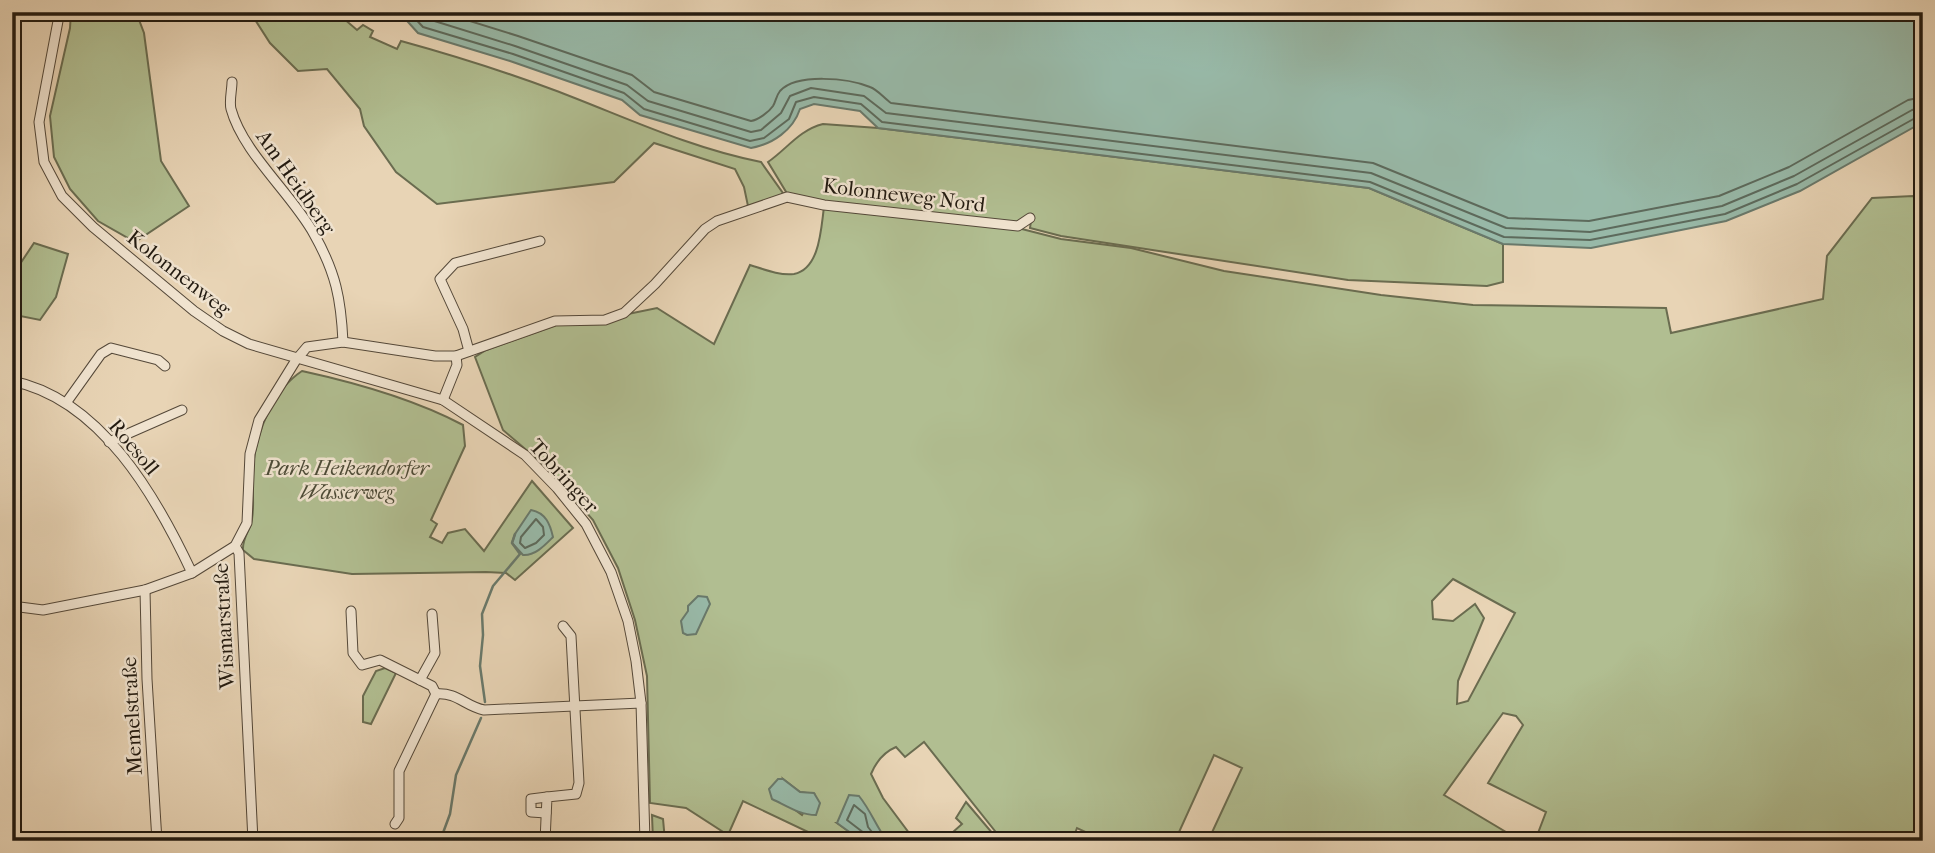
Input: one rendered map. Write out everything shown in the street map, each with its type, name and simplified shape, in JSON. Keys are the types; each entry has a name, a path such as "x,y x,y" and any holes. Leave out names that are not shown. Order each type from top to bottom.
{"street":[{"name":"Kolonnenweg","path":"58,12 39,122 44,162 62,196 93,227 204,318 249,344 296,360"},
{"name":"Am Heidberg","path":"232,82 231,107 243,137 304,218 333,272 341,300 344,342"},
{"name":"Kolonneweg Nord","path":"469,351 555,321 606,320 624,313 655,284 705,229 717,220 787,197 824,205 1018,226 1030,218"},
{"path":"12,606 43,610 145,590 192,573 235,546 247,523 250,454 259,420 307,347 344,342 435,356 456,356 469,351 463,329 440,279 455,263 540,241"},
{"path":"66,403 101,354 111,348 158,360 165,366"},
{"path":"443,400 457,365 456,356"},
{"name":"Tobringer","path":"296,360 443,400 525,455 557,488 586,524 611,572 628,621 641,703 645,841"},
{"name":"Roesoll","path":"12,382 66,403 85,416 145,485 192,573"},
{"path":"109,442 182,410"},
{"name":"Wismarstraße","path":"235,546 239,553 244,706 253,841"},
{"name":"Memelstraße","path":"145,590 148,704 157,841"},
{"path":"351,611 354,658 362,665 380,660 432,687 436,694"},
{"path":"420,680 435,653 432,614"},
{"path":"546,813 531,812 531,799 570,796 576,794 579,789 571,636 563,626"},
{"path":"436,694 449,693 475,709 484,710 641,703"},
{"path":"395,824 399,818 399,771 436,694"},
{"path":"545,841 547,797"},
{"path":"12,834 13,841"}],"green space":[{"path":"71,12 136,12 144,33 161,161 189,206 135,242 98,221 70,189 54,157 50,116 70,28"},
{"path":"250,12 336,12 357,30 363,25 373,31 370,37 397,49 401,41 516,76 656,131 761,162 785,196 748,206 744,187 735,169 654,143 614,182 437,204 396,172 364,126 360,109 327,69 298,71 270,43"},
{"path":"823,124 878,128 1369,188 1503,244 1503,282 1487,286 1348,280 1061,236 1030,228 1031,221 1018,225 825,203 788,195 768,162 800,135"},
{"path":"1913,196 1923,210 1923,841 1535,841 1546,812 1488,783 1523,725 1516,716 1503,713 1444,795 1521,841 1208,841 1242,768 1214,755 1175,841 1105,841 1077,828 1072,841 1003,841 924,742 905,757 896,747 892,749 875,765 871,774 883,798 915,841 887,841 874,823 837,823 862,841 827,841 743,801 728,835 686,808 650,803 647,676 635,620 618,568 593,520 545,466 503,430 475,357 486,350 556,325 606,324 628,314 657,308 714,344 750,265 772,272 794,274 803,271 809,264 818,246 824,207 1018,228 1061,239 1131,248 1224,271 1381,295 1473,305 1666,308 1671,333 1823,299 1827,256 1872,198","holes":["1453,579 1515,613 1468,701 1457,704 1458,681 1484,618 1475,604 1453,621 1433,619 1432,601","783,779 800,792 814,794 802,815 791,807"]},
{"path":"34,243 68,254 56,297 40,320 20,316 16,270"},
{"name":"Park Heikendorfer Wasserweg","path":"302,371 385,393 425,407 463,425 465,446 431,520 437,524 430,537 442,543 448,533 465,529 484,551 532,481 573,528 515,580 506,573 486,572 352,574 254,559 243,550 243,546 252,519 252,478 258,439 275,400"},
{"path":"385,668 396,673 371,724 363,722 363,696 376,671"},
{"path":"966,802 999,841 943,841 962,824 956,818"},
{"path":"652,815 663,819 665,841 653,841"}],"water":[{"path":"399,12 1923,12 1923,122 1800,191 1726,221 1591,248 1503,244 1369,188 878,128 860,111 814,104 800,109 797,117 781,135 751,148 640,115 622,100 510,61 418,33"},
{"path":"531,510 547,520 553,537 536,552 523,555 512,543"},
{"path":"698,596 707,597 710,604 696,634 687,635 683,633 681,621 688,611 688,606"},
{"path":"778,779 783,779 800,792 814,793 820,803 816,815 799,812 772,799 769,789"},
{"path":"849,795 859,796 887,841 862,841 837,823"}],"waterway":[{"path":"485,702 480,666 482,614 493,586 520,554 512,543 515,534"},
{"path":"440,841 450,814 456,775 481,718"}]}
